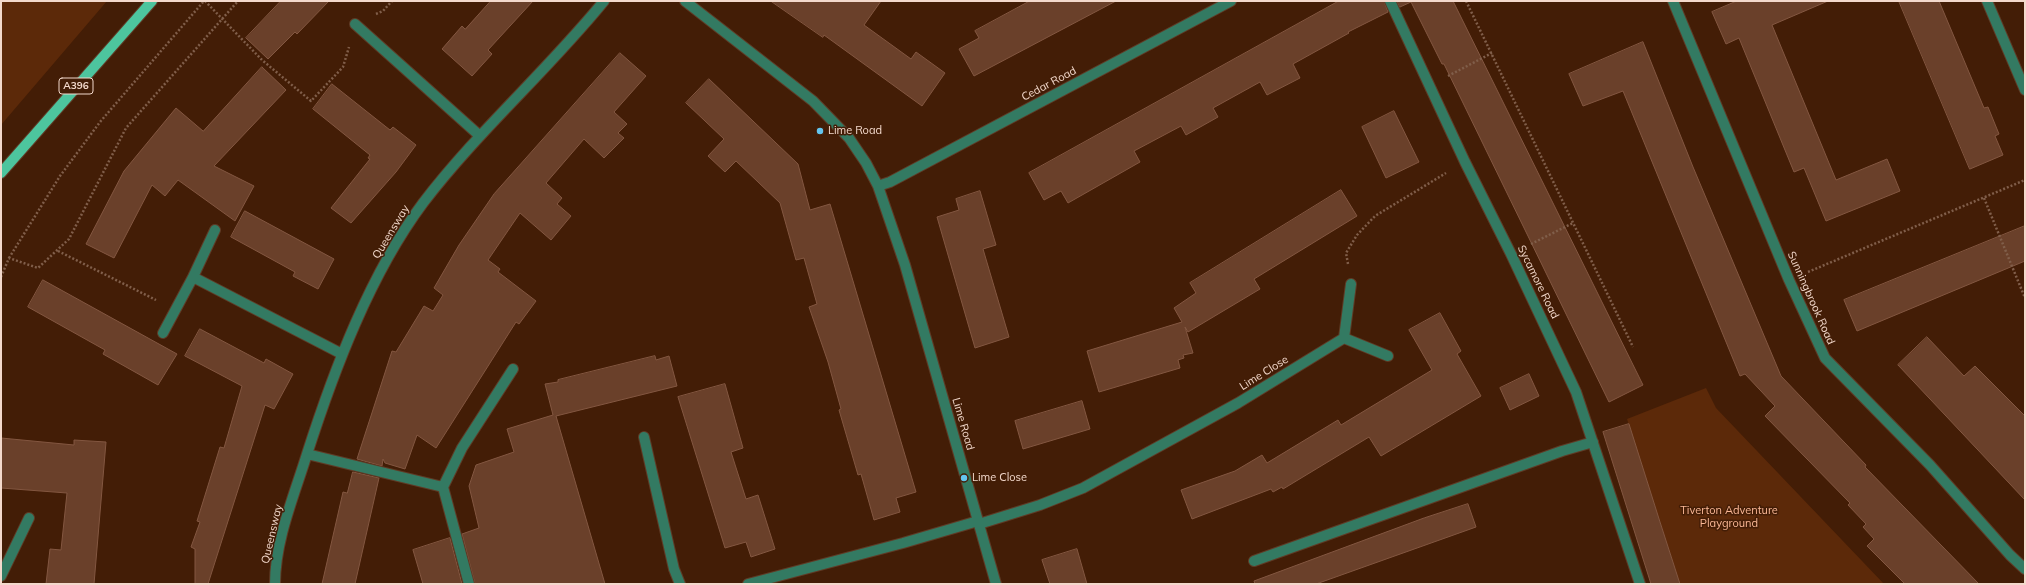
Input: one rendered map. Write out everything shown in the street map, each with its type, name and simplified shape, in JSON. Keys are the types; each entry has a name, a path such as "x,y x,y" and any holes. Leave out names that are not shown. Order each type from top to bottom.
{"main road":[{"name":"A396","path":"1,173 152,1"}],"street":[{"name":"Queensway","path":"275,584 279,550 289,512 317,423 342,354 395,245 423,203 480,136 571,41 604,1"},
{"name":"Lime Road","path":"685,1 813,101 849,138 866,163 878,186 905,265 996,584"},
{"name":"Cedar Road","path":"878,186 890,182 1231,1"},
{"name":"Sycamore Road","path":"1390,1 1465,162 1511,254 1576,392 1640,584"},
{"name":"Sunningbrook Road","path":"1673,1 1789,280 1826,358 1930,465 2010,555 2025,569"},
{"path":"1987,1 2025,90"},
{"path":"356,24 480,136"},
{"path":"163,333 193,277 215,230"},
{"path":"193,277 342,354"},
{"path":"1351,284 1344,338 1388,356"},
{"name":"Lime Close","path":"748,584 1040,505 1083,488 1238,403 1344,338"},
{"path":"469,584 443,487 462,448 513,369"},
{"path":"644,437 674,569 680,584"},
{"path":"1254,562 1547,456 1593,442"},
{"path":"307,454 443,487"},
{"path":"1,576 29,518"}],"path":[{"path":"1,277 8,258 60,176 87,140 204,1 262,60 311,101 343,68 356,24"},
{"path":"8,258 38,268 58,251 69,239 126,128 238,1"},
{"path":"1466,1 1633,347"},
{"path":"1430,85 1492,53"},
{"path":"1351,284 1346,253 1357,235 1375,216 1465,162"},
{"path":"1789,280 2025,180"},
{"path":"1984,198 2025,298"},
{"path":"1511,254 1574,223"},
{"path":"58,251 176,310"}],"green space":[{"path":"1,1 107,1 1,125"},
{"name":"Tiverton Adventure Playground","path":"1706,388 1716,408 1884,584 1680,584 1627,419"}],"building":[{"path":"281,1 329,1 297,34 295,32 268,59 246,38"},
{"path":"491,1 533,1 488,50 492,54 472,76 442,49 462,26 465,29"},
{"path":"771,1 881,1 864,25 911,59 916,52 945,73 922,106 824,35 823,37"},
{"path":"1030,1 1116,1 974,76 959,49 979,38 975,31"},
{"path":"1339,1 1384,1 1388,12 1348,32 1349,33 1293,64 1300,78 1267,95 1260,82 1213,108 1218,117 1186,135 1181,126 1134,151 1140,162 1068,203 1061,191 1044,200 1029,173"},
{"path":"1397,1 1453,1 1643,385 1609,402 1444,64 1442,64 1411,2 1400,7"},
{"path":"1737,1 1828,1 1772,25 1836,180 1887,159 1900,191 1826,221 1804,168 1794,172 1739,38 1726,44 1712,12"},
{"path":"1899,1 1939,1 1984,108 1988,107 1999,134 1995,136 2003,155 1970,169"},
{"path":"1643,42 1693,167 1781,376 1866,465 1865,467 1979,584 1905,584 1867,546 1874,539 1863,527 1866,524 1848,505 1850,503 1765,416 1775,406 1745,374 1740,376 1623,91 1583,106 1569,74"},
{"path":"620,53 646,76 614,112 627,124 618,133 624,138 604,158 584,139 546,183 562,198 557,204 571,216 551,240 520,213 488,260 500,269 498,272 536,301 519,324 516,322 436,448 417,435 405,469 385,463 383,459 382,466 357,459 392,351 396,352 424,306 433,311 443,295 434,288 459,245 494,194"},
{"path":"262,67 286,90 214,166 254,186 235,221 178,180 165,196 152,185 114,258 86,244 124,171 176,108 203,131"},
{"path":"709,79 798,164 810,210 830,204 916,492 896,498 900,512 874,520 861,474 858,475 839,410 841,409 828,362 809,307 817,304 804,258 796,260 780,203 736,161 725,172 708,156 724,139 686,103"},
{"path":"332,84 390,130 393,127 416,145 396,172 351,223 331,208 370,159 368,158 370,155 313,109"},
{"path":"1394,111 1419,162 1386,178 1362,127"},
{"path":"1341,190 1357,216 1254,279 1260,289 1188,332 1185,327 1193,353 1183,355 1184,358 1178,360 1180,368 1099,392 1087,351 1182,322 1174,308 1196,293 1190,283"},
{"path":"980,191 996,245 983,249 1009,337 975,348 937,217 959,210 956,199"},
{"path":"245,211 334,259 318,289 293,276 295,272 231,237"},
{"path":"2025,226 2025,261 1857,331 1844,300"},
{"path":"43,280 177,354 158,385 103,354 105,350 28,307"},
{"path":"1440,313 1461,351 1457,354 1481,396 1381,456 1369,437 1283,489 1282,487 1273,492 1271,489 1192,519 1181,490 1235,471 1262,455 1267,463 1338,420 1341,425 1432,370 1409,330"},
{"path":"200,329 264,363 266,359 293,374 274,409 265,405 208,584 195,584 195,549 191,547 200,522 197,521 220,447 224,448 242,386 185,356"},
{"path":"1927,337 1964,376 1975,366 2025,416 2025,500 1898,365"},
{"path":"655,356 656,360 669,356 677,386 556,416 605,584 475,584 462,534 479,528 469,486 476,465 514,452 507,429 553,415 545,384 558,382 558,380"},
{"path":"1529,374 1539,396 1510,410 1500,388"},
{"path":"725,384 743,448 731,452 746,499 758,495 775,549 751,557 746,542 725,548 678,397"},
{"path":"1082,401 1090,429 1023,449 1015,421"},
{"path":"1629,424 1680,584 1651,584 1603,432"},
{"path":"1,438 74,445 74,440 106,442 94,584 46,584 50,549 61,550 67,493 1,488"},
{"path":"353,472 379,478 355,584 322,584 343,492 347,493"},
{"path":"1468,504 1476,527 1316,584 1255,584 1254,581 1424,518"},
{"path":"450,538 462,584 423,584 413,550"},
{"path":"1077,549 1087,584 1050,584 1042,560"}],"place":[{"name":"Lime Road","path":"820,131"},
{"name":"Lime Close","path":"964,478"}]}
